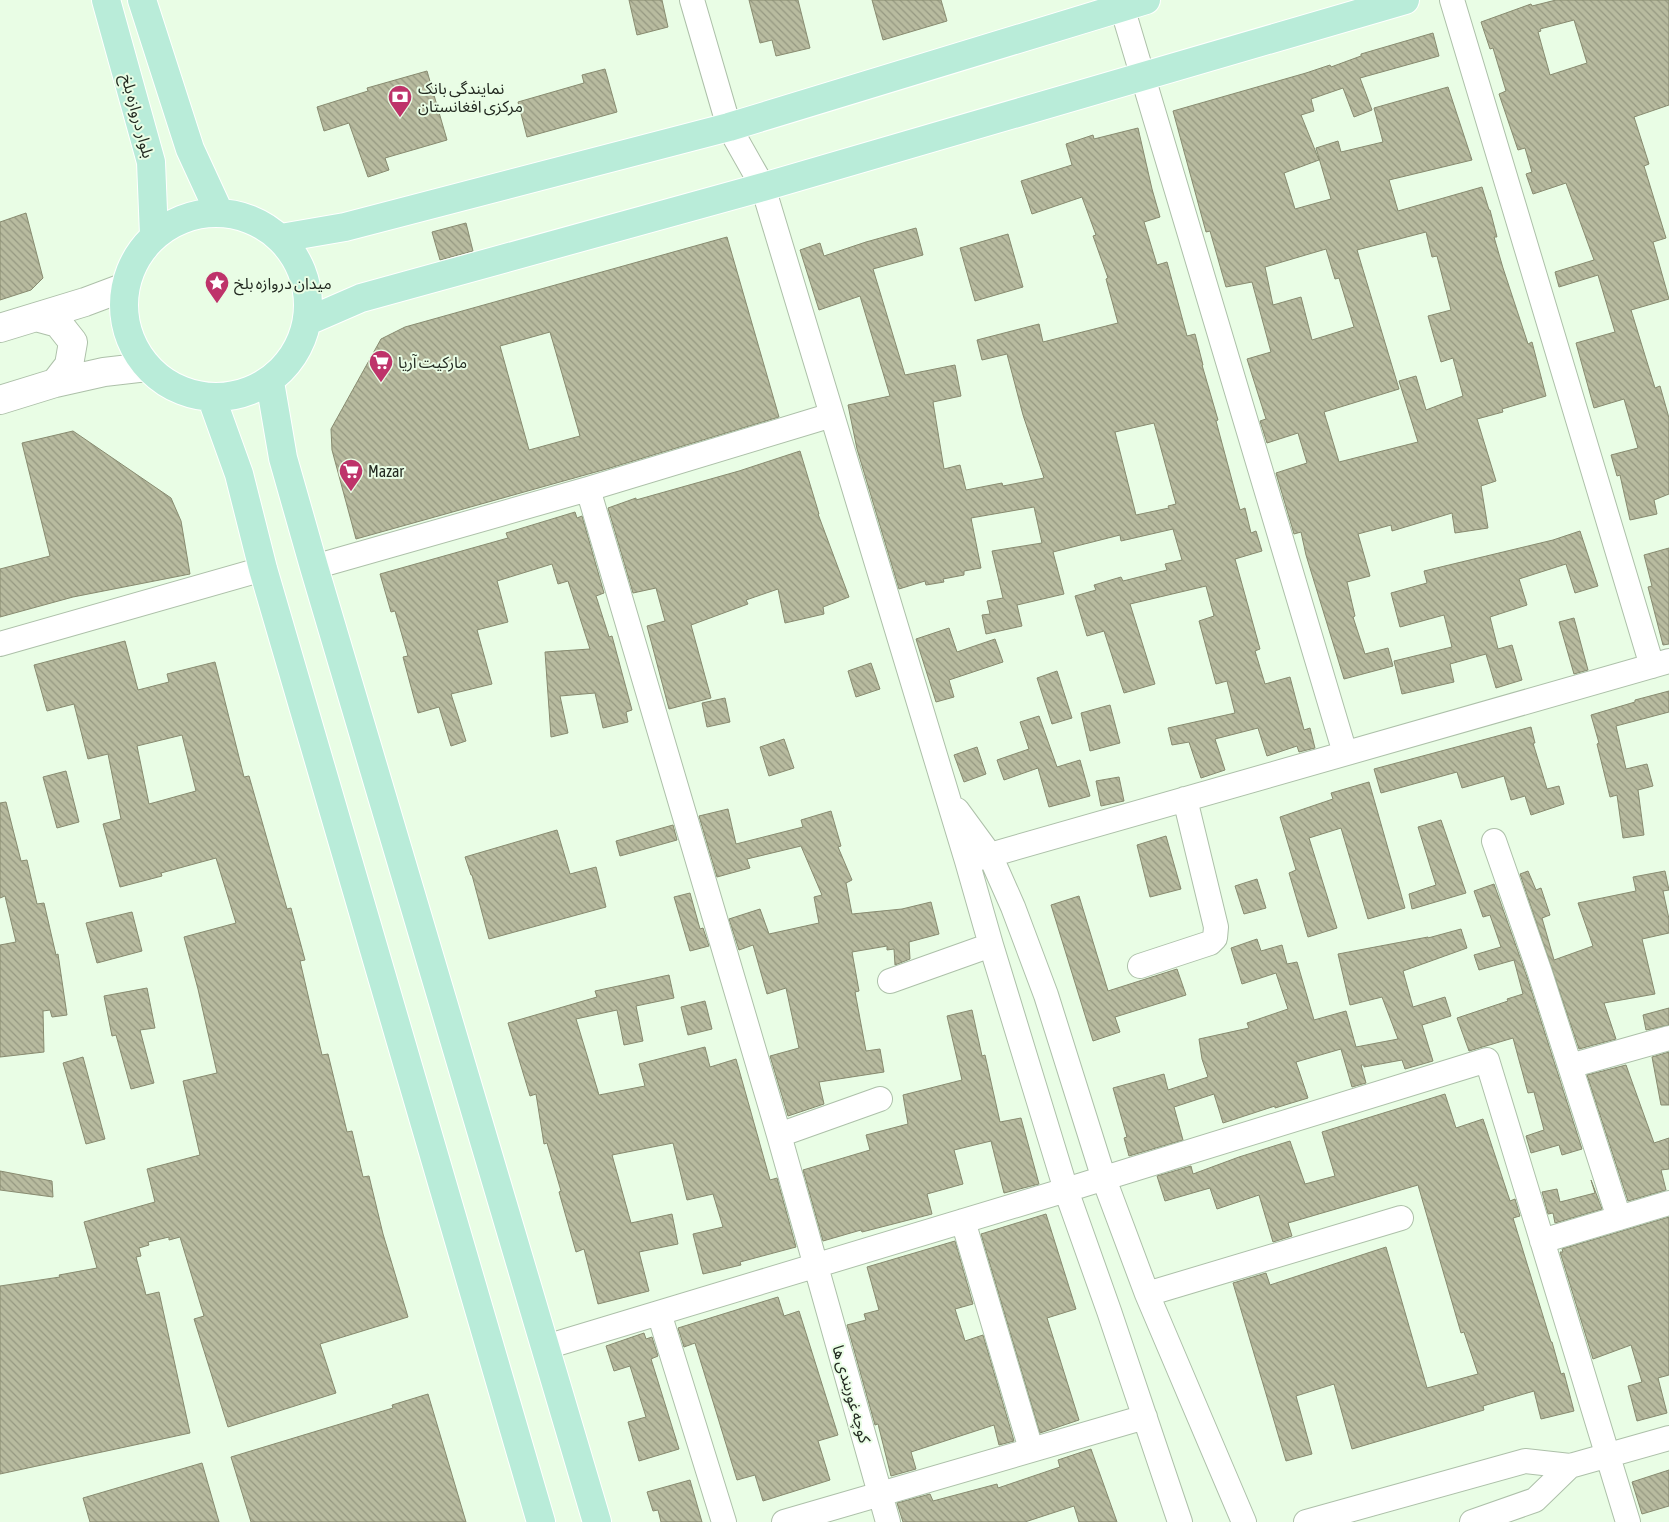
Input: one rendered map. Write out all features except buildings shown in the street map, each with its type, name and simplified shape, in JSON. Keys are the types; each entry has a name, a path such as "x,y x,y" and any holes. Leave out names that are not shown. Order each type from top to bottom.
{"main road":[{"name":"بلوار دروازه بلخ","path":"106,0 150,162 154,235"},
{"path":"142,0 190,150 219,212"},
{"path":"308,321 361,298 763,187 1405,0"},
{"path":"281,238 345,227 729,127 1134,3"},
{"path":"219,212 242,215 262,224 281,238 305,276 308,321 295,355 270,382 242,395 212,399 188,394 165,384 147,367 131,343 126,325 124,316 125,287 136,259 154,235 184,217 219,212"},
{"path":"270,382 283,458 314,567 598,1522"},
{"path":"212,399 239,474 263,569 541,1522"}],"street":[{"path":"692,0 729,127 763,187 1066,1190 1180,1522"},
{"path":"967,861 1660,663 1452,0"},
{"path":"1134,3 1144,76 1345,753"},
{"path":"0,328 85,302 125,287"},
{"path":"36,317 58,323 73,342 69,365 55,383"},
{"path":"0,400 55,383 104,372 147,367"},
{"path":"314,567 588,489 832,415"},
{"name":"کوچه غوربندی ها","path":"588,489 779,1135 888,1522"},
{"path":"0,644 263,569"},
{"path":"947,796 990,855 1013,907 1046,995 1104,1178 1147,1294 1244,1522"},
{"path":"1140,966 1210,943 1215,938 1216,927 1185,799"},
{"path":"1494,840 1540,973 1619,1218"},
{"path":"890,981 991,945"},
{"path":"1570,1066 1669,1038"},
{"path":"546,1347 817,1266 1487,1060 1628,1522"},
{"path":"779,1135 880,1099"},
{"path":"1542,1241 1669,1203"},
{"path":"1147,1294 1401,1218"},
{"path":"963,1221 1031,1449"},
{"path":"659,1313 724,1522"},
{"path":"784,1522 1144,1417"},
{"path":"1306,1522 1525,1461 1570,1466 1669,1438"},
{"path":"1472,1522 1535,1500 1570,1466"}],"place":[{"name":"نمایندگی بانک مرکزی افغانستان","path":"400,118"},
{"name":"میدان دروازه بلخ","path":"217,304"},
{"name":"مارکیت آریا","path":"381,383"},
{"name":"Mazar","path":"351,492"}]}
